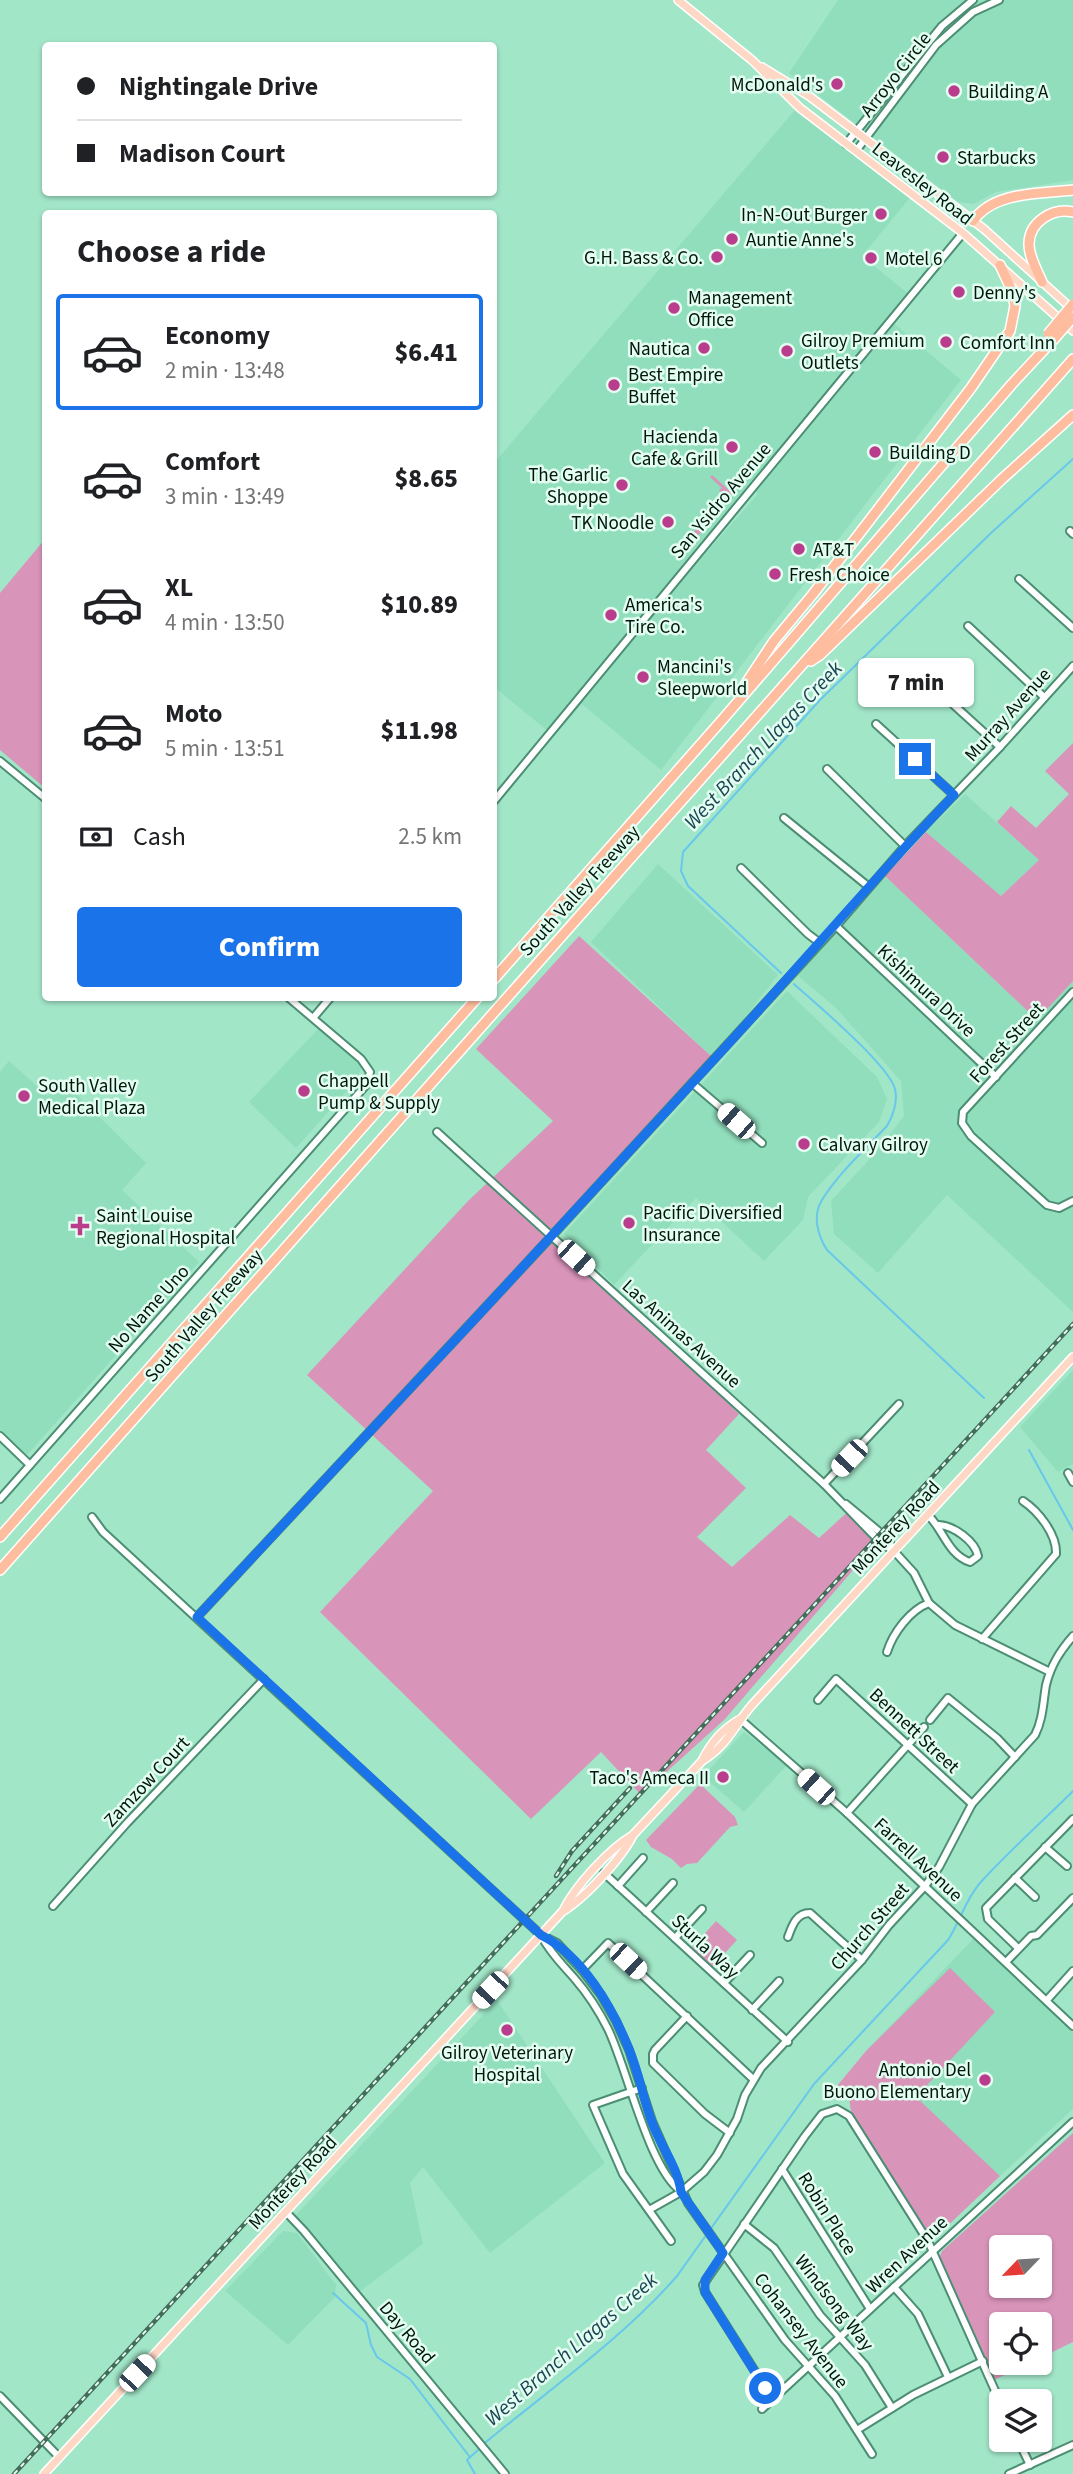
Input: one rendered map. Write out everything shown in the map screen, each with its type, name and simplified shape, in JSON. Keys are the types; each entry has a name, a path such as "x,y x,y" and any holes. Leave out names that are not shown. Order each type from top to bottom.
{"highway":[{"path":"973,221 982,209 996,202 1073,190"},
{"path":"1042,282 1032,259 1029,244 1031,233 1047,215 1057,211 1073,212"},
{"path":"723,719 774,641 930,442 1010,331 1015,306 1013,293 1000,265"},
{"path":"1051,337 1073,304"},
{"name":"South Valley Freeway","path":"497,976 723,719 1051,337 1073,317"},
{"name":"South Valley Freeway","path":"0,1570 1073,359"},
{"path":"798,670 820,655 1002,479 1073,415"},
{"name":"South Valley Freeway","path":"0,1537 474,1001"},
{"path":"0,1579 67,1495"}],"main road":[{"name":"Leavesley Road","path":"678,0 752,61 800,107 963,233 1073,331"},
{"name":"Leavesley Road","path":"752,61 794,85 973,221 1073,309"},
{"name":"San Ysidro Avenue","path":"963,233 973,221"},
{"name":"Monterey Road","path":"44,2474 562,1912 569,1898 580,1886 620,1843 633,1835 702,1761 709,1746 726,1728 740,1719 1073,1357"},
{"name":"Monterey Road","path":"562,1912 575,1904 604,1873 626,1849 633,1835"}],"street":[{"name":"Arroyo Circle","path":"846,144 942,26 974,0"},
{"name":"Arroyo Circle","path":"856,151 936,45 973,12 999,0"},
{"name":"San Ysidro Avenue","path":"497,797 963,233"},
{"path":"1020,579 1073,628"},
{"path":"968,626 1044,697"},
{"name":"Murray Avenue","path":"197,1617 552,1236 801,965 905,846 1073,666"},
{"path":"922,676 1000,747"},
{"path":"876,724 954,795"},
{"path":"0,761 42,796"},
{"path":"827,769 905,846"},
{"path":"784,818 869,887"},
{"path":"741,869 820,943"},
{"name":"Kishimura Drive","path":"836,926 996,1077"},
{"name":"Forest Street","path":"1073,992 963,1112 962,1123 965,1129 1047,1205 1053,1208 1065,1207 1073,1201"},
{"path":"293,1001 314,1017 327,1001"},
{"name":"No Name Uno","path":"0,1499 364,1089 370,1072 361,1059 314,1017"},
{"path":"692,1083 762,1143"},
{"name":"Las Animas Avenue","path":"437,1132 842,1502 888,1539 894,1551 915,1573 929,1603"},
{"path":"824,1484 899,1404"},
{"path":"0,1436 30,1465"},
{"path":"1069,1473 1073,1482"},
{"path":"982,1639 1056,1554 1055,1543 1037,1511 1023,1501"},
{"path":"928,1515 939,1525 948,1545 964,1560 970,1562 978,1556 973,1545 952,1528 939,1525"},
{"name":"Cohansey Avenue","path":"92,1517 103,1532 541,1935 557,1943 582,1970 601,1994 629,2050 652,2121 680,2181 681,2192"},
{"path":"887,1652 892,1638 905,1622 922,1605 929,1603 955,1625 1050,1672"},
{"name":"Church Street","path":"649,2210 681,2192 704,2172 730,2133 754,2079 862,1961 925,1886 939,1867 972,1804 1035,1735 1041,1722 1050,1672 1058,1653 1073,1636"},
{"name":"Zamzow Court","path":"53,1906 127,1823 264,1679"},
{"name":"Bennett Street","path":"818,1700 836,1679 972,1804"},
{"path":"930,1720 948,1698 997,1738 1015,1757"},
{"name":"Farrell Avenue","path":"740,1719 847,1813 1073,2026"},
{"path":"847,1813 924,1727"},
{"path":"1018,1948 988,1919 986,1908 1073,1819"},
{"path":"1045,1847 1067,1866"},
{"path":"618,1886 643,1858"},
{"name":"Sturla Way","path":"604,1873 788,2042"},
{"path":"1015,1878 1035,1897"},
{"path":"646,1912 673,1883"},
{"path":"1006,1962 1073,1898"},
{"path":"675,1938 702,1909"},
{"path":"788,1937 794,1922 801,1914 810,1913 862,1961"},
{"name":"Cohansey Avenue","path":"541,1935 550,1952 584,1990 607,2026 658,2158 672,2185 681,2192 785,2340 835,2396 872,2454"},
{"path":"582,1970 608,1943 754,2079"},
{"path":"724,1983 750,1955"},
{"path":"1047,2000 1073,1971"},
{"path":"752,2010 779,1981"},
{"path":"687,2016 655,2050 653,2063 705,2114 730,2133"},
{"path":"642,2088 593,2105 623,2174 671,2241"},
{"path":"773,2400 703,2288 705,2280 723,2253 822,2115 837,2109 849,2116 932,2251 994,2389"},
{"name":"Wren Avenue","path":"762,2409 1073,2122"},
{"name":"Robin Place","path":"782,2169 870,2309"},
{"name":"Day Road","path":"286,2212 505,2474"},
{"name":"Windsong Way","path":"744,2224 774,2248 820,2315 864,2364 891,2408"},
{"path":"894,2287 918,2314 948,2377"},
{"path":"857,2430 891,2408 982,2361"},
{"path":"0,2396 60,2457"},
{"path":"1009,2474 1073,2445"},
{"path":"1024,2452 1030,2465"}],"shaded area":[{"path":"838,0 1073,0 1073,180 996,192 973,204 958,202 789,73"},
{"path":"795,110 913,194 862,256 911,296 891,321 961,380 661,770 582,704 554,736 497,689 497,459","holes":["752,488 758,494 696,564 691,562"]},
{"path":"712,475 732,493 686,551 681,547 724,495 719,490 722,488 710,477"},
{"path":"42,543 42,785 0,750 0,593"},
{"path":"1073,743 1073,981 1037,1020 885,876 926,832 1001,896 1039,860 997,822 1011,806 1036,828 1069,794 1045,771"},
{"path":"965,794 1039,860 1001,896 926,832"},
{"path":"658,864 778,975 743,1020 710,1055 591,942"},
{"path":"885,876 1037,1020 1073,981 1073,1312 947,1195 878,1273 834,1234 831,1201 877,1151 904,1116 901,1081 836,1008 797,975"},
{"path":"579,936 711,1056 616,1167 552,1232 739,1414 706,1450 746,1488 697,1537 732,1567 790,1515 819,1538 853,1507 884,1534 725,1719 641,1795 601,1752 531,1819 320,1612 433,1491 307,1375 468,1201 553,1121 476,1049"},
{"path":"787,991 877,1077 887,1099 879,1122 808,1197 803,1220 764,1261 696,1198 614,1285 564,1234"},
{"name":"Chappell Pump & Supply","path":"319,1028 362,1066 357,1080 296,1148 249,1102"},
{"name":"Saint Louise Regional Hospital","path":"9,1061 48,1096 64,1082 146,1163 122,1190 199,1262 27,1455 0,1430 0,1072"},
{"path":"1073,1370 1073,1464 1058,1472 1020,1427"},
{"path":"744,1732 787,1765 744,1812 703,1776"},
{"path":"700,1784 735,1817 738,1825 730,1827 697,1863 681,1868 672,1859 651,1847 646,1840"},
{"path":"716,1921 737,1940 712,1967 692,1948"},
{"name":"Antonio Del Buono Elementary","path":"975,1937 1073,2033 1073,2109 1000,2176 866,2051"},
{"path":"950,1968 995,2012 916,2097 1000,2176 938,2235 929,2236 851,2111 849,2098 844,2092 832,2092 866,2051"},
{"path":"497,2000 605,2163 490,2253 423,2167 410,2183 423,2244 359,2292 296,2215"},
{"path":"1073,2133 1073,2342 1052,2352 1052,2312 989,2312 989,2369 936,2266 942,2251"},
{"path":"283,2231 297,2233 336,2285 335,2297 288,2345 225,2291"},
{"path":"992,2375 1005,2375 994,2380"}],"waterway":[{"name":"West Branch Llagas Creek","path":"781,973 688,886 681,871 683,852 819,701 991,533 1073,459"},
{"name":"West Branch Llagas Creek","path":"794,984 866,1050 890,1078 896,1094 887,1126 844,1171 822,1200 817,1213 821,1239 827,1250 984,1398"},
{"name":"West Branch Llagas Creek","path":"1029,1450 1073,1530"},
{"name":"West Branch Llagas Creek","path":"486,2442 610,2342 677,2276 814,2084 948,1940 980,1883 1073,1791"},
{"path":"333,2293 366,2323 377,2357 410,2379 469,2456"},
{"name":"West Branch Llagas Creek","path":"475,2474 467,2460 478,2450"}],"railway":[{"path":"14,2474 1073,1324"},
{"path":"556,1876 572,1851 630,1788"}],"place":[{"name":"McDonald's","path":"837,84"},
{"name":"Building A","path":"954,91"},
{"name":"Starbucks","path":"943,157"},
{"name":"In-N-Out Burger","path":"881,214"},
{"name":"Auntie Anne's","path":"732,239"},
{"name":"G.H. Bass & Co.","path":"717,257"},
{"name":"Motel 6","path":"871,258"},
{"name":"Denny's","path":"959,292"},
{"name":"Management Office","path":"674,308"},
{"name":"Comfort Inn","path":"946,342"},
{"name":"Nautica","path":"704,348"},
{"name":"Gilroy Premium Outlets","path":"787,351"},
{"name":"Best Empire Buffet","path":"614,385"},
{"name":"Hacienda Cafe & Grill","path":"732,447"},
{"name":"Building D","path":"875,452"},
{"name":"The Garlic Shoppe","path":"622,485"},
{"name":"TK Noodle","path":"668,522"},
{"name":"AT&T","path":"799,549"},
{"name":"Fresh Choice","path":"775,574"},
{"name":"America's Tire Co.","path":"611,615"},
{"name":"Mancini's Sleepworld","path":"643,677"},
{"name":"Chappell Pump & Supply","path":"304,1091"},
{"name":"South Valley Medical Plaza","path":"24,1096"},
{"name":"Calvary Gilroy","path":"804,1144"},
{"name":"Pacific Diversified Insurance","path":"629,1223"},
{"name":"Saint Louise Regional Hospital","path":"80,1226"},
{"name":"Taco's Ameca II","path":"723,1777"},
{"name":"Gilroy Veterinary Hospital","path":"507,2030"},
{"name":"Antonio Del Buono Elementary","path":"985,2080"}],"route":[{"path":"765,2388 703,2288 705,2280 723,2253 681,2192 680,2181 652,2121 629,2050 601,1994 557,1943 541,1935 197,1617 548,1240 954,795 915,759"}]}
